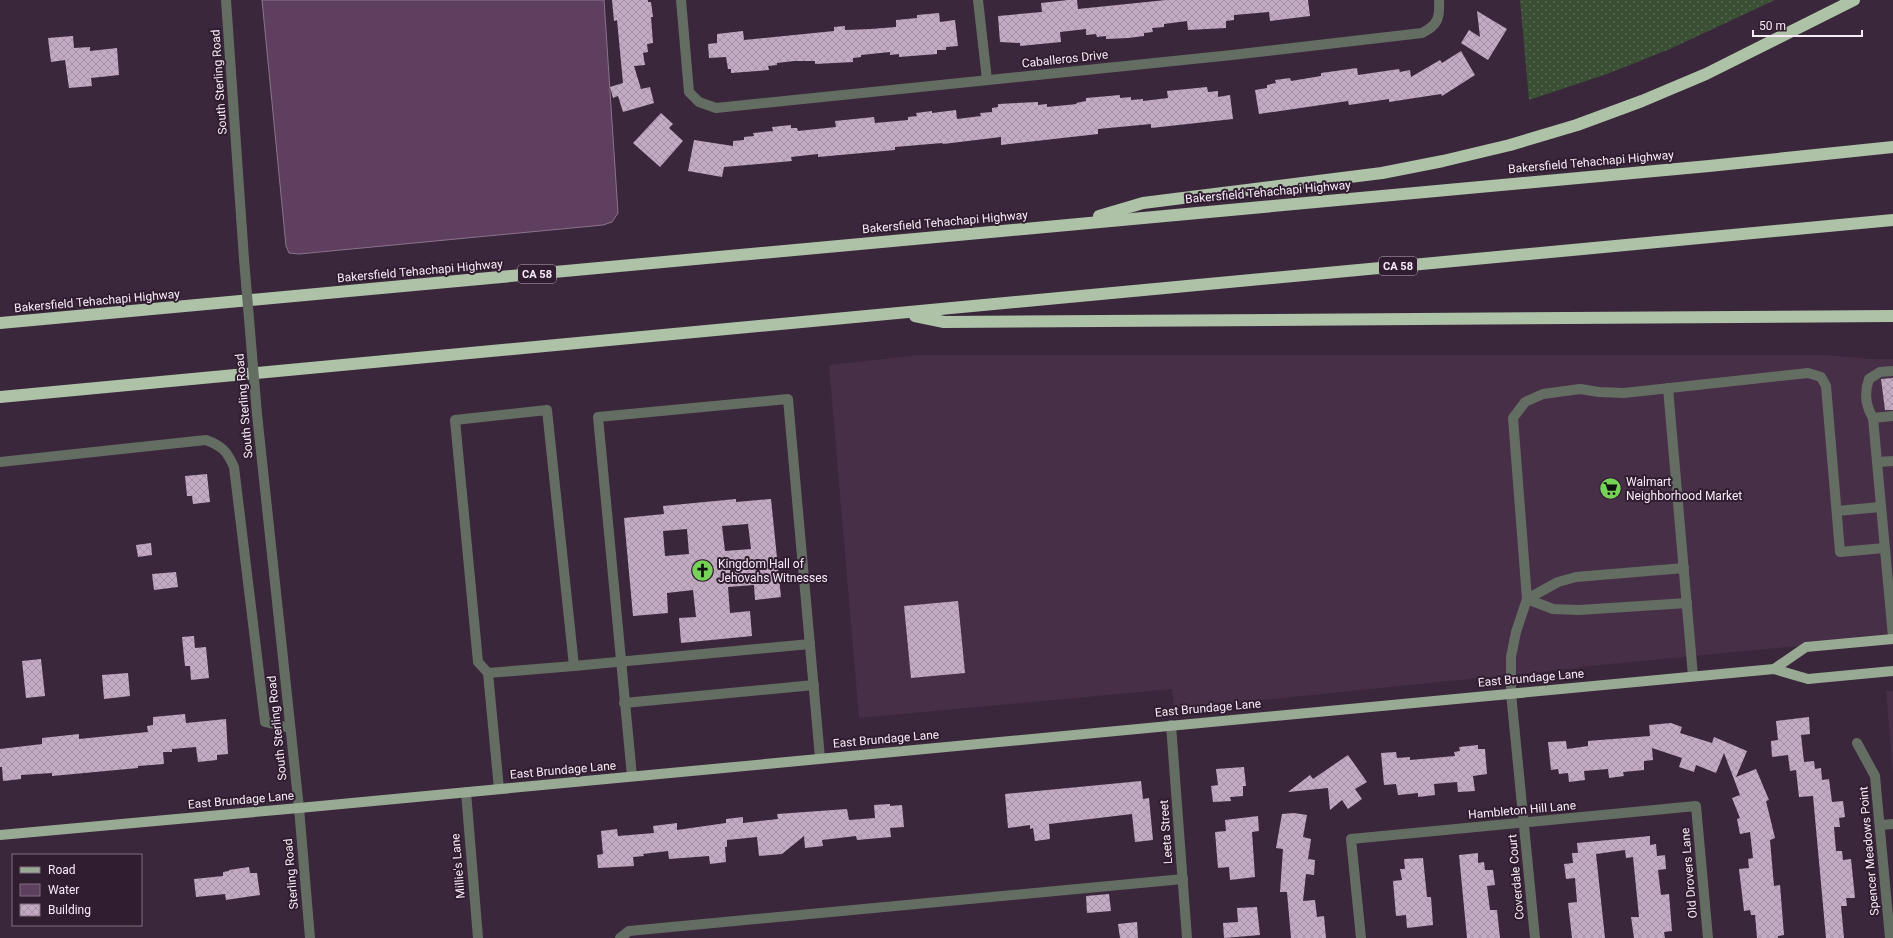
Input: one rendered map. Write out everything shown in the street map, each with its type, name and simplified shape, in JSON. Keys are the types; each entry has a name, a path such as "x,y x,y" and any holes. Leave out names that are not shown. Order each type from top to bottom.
{"highway":[{"path":"1075,224 1143,203 1382,173 1443,161 1510,145 1577,125 1642,101 1706,74 1854,0"},
{"name":"Bakersfield Tehachapi Highway","path":"0,323 1893,147"},
{"name":"CA 58","path":"0,397 1893,220"},
{"path":"902,313 944,322 1893,316"}],"main road":[{"name":"East Brundage Lane","path":"1774,668 1806,647 1893,638"},
{"name":"East Brundage Lane","path":"0,835 1774,668 1808,679 1893,671"}],"street":[{"name":"South Sterling Road","path":"226,0 244,259 257,414 299,808"},
{"name":"Caballeros Drive","path":"681,0 689,92 699,102 716,108 1422,34 1433,27 1440,13 1439,0"},
{"path":"978,0 988,80"},
{"path":"1893,371 1880,372 1869,378 1866,388 1867,407 1873,418 1893,638"},
{"path":"1527,599 1513,418 1524,402 1543,394 1580,389 1599,392 1624,393 1808,373 1821,377 1826,386 1840,552 1884,548"},
{"path":"1668,388 1693,676"},
{"path":"632,776 598,417 788,398 820,758"},
{"path":"499,789 488,673 478,662 455,420 547,410 574,666"},
{"path":"1873,418 1893,416"},
{"path":"0,462 206,440 218,445 229,455 234,467 265,722 290,728"},
{"path":"1877,462 1893,461"},
{"path":"1837,511 1880,507"},
{"path":"1527,599 1558,582 1576,578 1684,568"},
{"path":"1527,599 1553,609 1579,610 1687,602"},
{"name":"Coverdale Court","path":"1527,599 1516,632 1511,656 1511,693 1535,938"},
{"path":"488,673 810,644"},
{"path":"624,703 814,684"},
{"name":"Leeta Street","path":"1171,725 1187,938"},
{"name":"Spencer Meadows Point","path":"1857,743 1875,776 1890,938"},
{"name":"Millie's Lane","path":"466,792 478,938"},
{"name":"Hambleton Hill Lane","path":"1361,938 1352,839 1696,806"},
{"name":"Old Drovers Lane","path":"1696,806 1708,938"},
{"name":"Sterling Road","path":"299,808 310,938"},
{"path":"1880,825 1893,824"},
{"path":"620,938 629,931 1183,879"}],"shaded area":[{"path":"920,355 1823,355 1870,359 1893,359 1893,637 1579,667 1174,709 1172,689 859,718 829,365"},
{"path":"1886,691 1893,691 1893,774"}],"green space":[{"path":"1520,0 1775,0 1670,49 1607,74 1529,100"}],"water":[{"path":"262,0 604,0 618,213 612,222 603,225 299,254 289,253 286,246"}],"building":[{"path":"612,0 648,0 648,2 651,2 653,17 651,17 653,43 647,44 648,52 643,53 645,65 634,66 641,89 650,87 654,103 623,112 618,96 613,98 610,87 623,83 617,20 614,21"},
{"path":"1077,0 1078,9 1166,0 1308,0 1310,16 1270,21 1269,12 1234,15 1234,20 1226,21 1226,28 1188,30 1187,21 1164,24 1164,27 1152,28 1153,32 1144,33 1144,36 1128,38 1106,39 1106,36 1097,37 1096,34 1086,35 1086,29 1060,32 1061,42 1020,46 1020,43 1000,42 998,16 1042,12 1041,3"},
{"path":"1477,11 1507,29 1488,60 1461,43 1469,30 1480,37"},
{"path":"939,13 940,22 955,20 958,46 946,47 946,50 937,50 937,54 899,57 899,54 890,55 890,52 861,55 861,57 853,58 853,62 815,64 815,61 794,61 777,63 777,65 768,66 769,70 731,73 731,69 728,69 726,57 709,58 708,44 717,43 717,34 743,31 744,40 834,31 834,27 845,26 845,30 896,27 896,20 917,18 917,15"},
{"path":"73,36 74,48 90,47 90,51 117,48 119,75 91,78 92,86 69,88 65,60 51,62 48,38"},
{"path":"1461,51 1475,75 1442,96 1441,94 1389,102 1389,99 1349,105 1348,101 1259,114 1255,90 1267,88 1267,85 1276,83 1275,80 1290,78 1291,81 1321,76 1321,73 1357,68 1358,75 1399,69 1400,72 1410,70 1411,77 1440,60 1442,63"},
{"path":"1207,87 1208,92 1218,91 1218,97 1230,95 1233,119 1151,128 1151,124 1098,129 1098,134 1001,145 1001,137 943,144 895,147 895,150 818,157 818,154 791,157 792,161 724,167 722,177 688,171 694,140 733,146 733,141 744,140 744,137 754,136 753,133 773,131 772,127 791,125 791,128 797,128 798,131 836,127 835,121 874,117 875,123 908,120 908,117 917,116 916,113 932,111 932,113 956,110 957,119 981,116 980,113 992,112 992,108 998,107 998,104 1038,102 1038,105 1047,104 1047,107 1077,104 1076,103 1086,101 1086,98 1120,95 1120,98 1131,97 1131,100 1143,99 1143,101 1168,98 1167,91"},
{"path":"661,113 673,124 669,128 683,141 660,167 633,143"},
{"path":"1893,378 1893,410 1885,410 1881,379"},
{"path":"207,474 210,502 193,504 192,496 187,496 185,476"},
{"name":"Kingdom Hall of Jehovahs Witnesses","path":"736,499 736,502 771,499 781,597 755,600 754,585 728,587 730,613 750,611 752,636 681,643 679,618 696,617 693,590 667,593 668,613 633,616 624,518 664,514 663,506","holes":["748,524 751,549 725,551 722,526","687,529 689,554 665,556 663,531"]},
{"path":"151,543 152,555 138,557 136,545"},
{"path":"176,572 178,587 154,590 152,574"},
{"path":"958,601 965,673 911,678 904,606"},
{"path":"194,636 195,648 206,647 209,678 191,680 190,666 185,666 182,637"},
{"path":"41,659 45,696 26,698 22,661"},
{"path":"128,673 130,696 104,699 102,675"},
{"path":"185,714 186,723 226,719 228,754 217,755 217,760 198,762 196,747 172,749 172,752 163,752 164,764 138,766 138,768 52,776 52,773 21,775 21,779 3,781 2,767 0,767 0,749 42,744 42,738 79,734 79,739 148,732 147,726 153,725 153,717"},
{"path":"1809,717 1810,734 1801,735 1804,762 1814,761 1815,769 1821,768 1822,780 1829,779 1832,802 1843,801 1845,817 1839,818 1840,827 1834,827 1836,851 1842,851 1843,860 1851,859 1855,898 1846,898 1847,906 1841,906 1844,938 1826,938 1813,796 1799,797 1796,770 1790,771 1788,755 1772,757 1771,741 1778,740 1776,721"},
{"path":"1671,723 1682,727 1680,733 1712,743 1714,737 1747,751 1736,777 1756,769 1769,800 1766,801 1775,838 1770,840 1774,886 1780,885 1784,935 1778,936 1778,938 1757,938 1755,915 1751,915 1750,910 1744,911 1739,869 1749,868 1748,859 1753,858 1750,832 1740,834 1737,819 1740,818 1732,798 1740,795 1724,753 1716,773 1696,765 1694,772 1679,767 1682,758 1652,748 1653,760 1644,761 1644,770 1623,772 1624,776 1609,778 1608,769 1584,771 1585,780 1569,782 1568,773 1559,774 1558,769 1551,770 1548,742 1566,741 1567,749 1588,746 1588,741 1650,736 1649,725"},
{"path":"1478,745 1478,749 1485,749 1487,774 1473,776 1475,791 1458,792 1457,782 1434,784 1435,795 1418,797 1418,793 1398,795 1396,784 1384,785 1381,753 1396,752 1397,758 1410,757 1410,760 1455,756 1454,752 1460,751 1459,747"},
{"path":"1348,755 1367,782 1355,789 1362,799 1348,809 1342,800 1330,810 1328,788 1288,792 1310,775 1313,779"},
{"path":"1244,767 1246,786 1243,786 1243,796 1230,797 1231,801 1213,802 1211,786 1218,785 1216,769"},
{"path":"1141,781 1143,799 1149,798 1153,840 1135,842 1132,814 1049,824 1050,839 1035,841 1033,828 1030,829 1030,825 1008,828 1005,794"},
{"path":"890,804 890,806 902,805 904,827 890,828 891,837 857,840 856,836 822,840 823,846 805,848 804,836 782,854 759,856 757,837 727,840 727,847 725,847 726,862 710,864 709,856 669,859 668,851 643,854 644,856 633,857 634,866 598,868 597,855 603,854 601,831 617,829 618,836 654,833 653,826 677,823 677,830 726,823 726,819 743,817 743,823 778,819 777,814 847,809 849,820 875,818 874,805"},
{"path":"1294,813 1307,815 1303,837 1311,839 1308,859 1315,860 1314,875 1306,874 1303,901 1315,900 1317,917 1324,916 1326,938 1291,938 1287,892 1280,892 1283,849 1276,848 1282,814"},
{"path":"1258,816 1259,831 1252,832 1255,877 1230,880 1229,867 1218,868 1215,832 1226,831 1225,820"},
{"path":"1650,836 1650,845 1656,844 1657,856 1665,855 1666,869 1658,870 1661,895 1669,894 1672,931 1664,932 1665,938 1634,938 1631,917 1639,917 1633,857 1626,858 1625,850 1596,854 1605,938 1572,938 1568,903 1577,902 1575,878 1566,879 1564,864 1573,863 1572,853 1578,853 1577,843"},
{"path":"1478,853 1478,863 1484,862 1485,870 1493,870 1495,885 1487,886 1490,910 1497,910 1500,938 1467,938 1459,855"},
{"path":"1423,858 1427,897 1431,897 1433,925 1407,928 1406,915 1396,916 1393,881 1402,880 1400,869 1405,869 1404,859"},
{"path":"249,867 250,873 257,873 260,895 226,900 225,894 196,897 194,879 223,876 223,872"},
{"path":"1109,894 1111,911 1087,913 1086,896"},
{"path":"1257,907 1260,935 1224,938 1223,923 1238,922 1237,908"},
{"path":"1137,922 1138,938 1120,938 1118,924"}],"place":[{"name":"Walmart Neighborhood Market","path":"1611,489"},
{"name":"Kingdom Hall of Jehovahs Witnesses","path":"703,571"}]}
